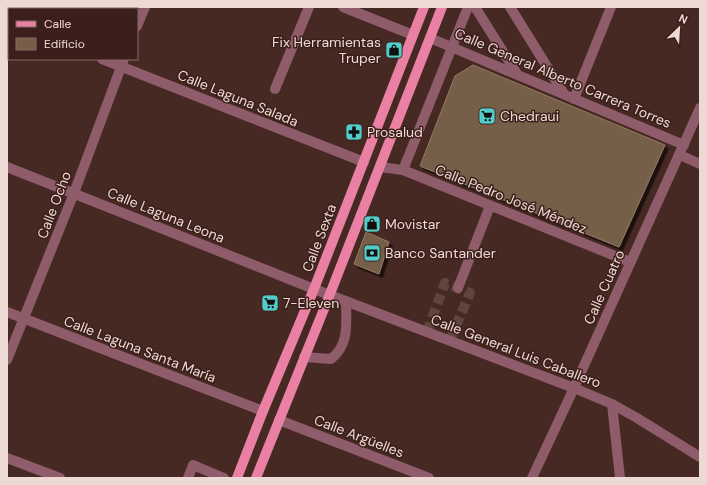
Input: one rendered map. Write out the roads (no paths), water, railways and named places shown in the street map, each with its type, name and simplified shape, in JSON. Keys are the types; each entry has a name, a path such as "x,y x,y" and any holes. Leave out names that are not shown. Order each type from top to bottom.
{"main road":[{"name":"Calle Sexta","path":"237,478 263,411 314,289 424,7"},
{"path":"256,478 330,294 442,7"}],"street":[{"path":"138,24 145,7"},
{"path":"275,89 309,7"},
{"path":"343,7 413,35"},
{"path":"403,170 468,7"},
{"path":"475,7 517,74"},
{"path":"510,7 564,94"},
{"path":"574,99 611,7"},
{"name":"Calle General Alberto Carrera Torres","path":"430,38 684,145"},
{"name":"Calle Laguna Salada","path":"109,60 122,62 364,162"},
{"name":"Calle Ocho","path":"7,360 74,193 122,62"},
{"name":"Calle Cuatro","path":"532,478 680,155 700,108"},
{"path":"680,155 700,164"},
{"name":"Calle Laguna Leona","path":"7,167 314,289"},
{"name":"Calle Pedro José Méndez","path":"380,167 403,170 630,262"},
{"path":"458,288 490,206"},
{"name":"Calle General Luis Caballero","path":"314,289 574,388 612,404 700,457"},
{"path":"304,357 331,359 340,352 346,333 346,301"},
{"name":"Calle Laguna Santa María","path":"7,312 263,411"},
{"path":"612,404 620,478"},
{"name":"Calle Argüelles","path":"279,420 429,478"},
{"path":"7,458 60,478"},
{"path":"188,478 193,465 224,478"}],"tunnel":[{"path":"427,332 445,283 470,293 450,340"}],"place":[{"name":"Fix Herramientas Truper","path":"394,50"},
{"name":"Chedraui","path":"487,116"},
{"name":"Prosalud","path":"354,132"},
{"name":"Movistar","path":"372,224"},
{"name":"Banco Santander","path":"372,253"},
{"name":"7-Eleven","path":"270,303"}]}
